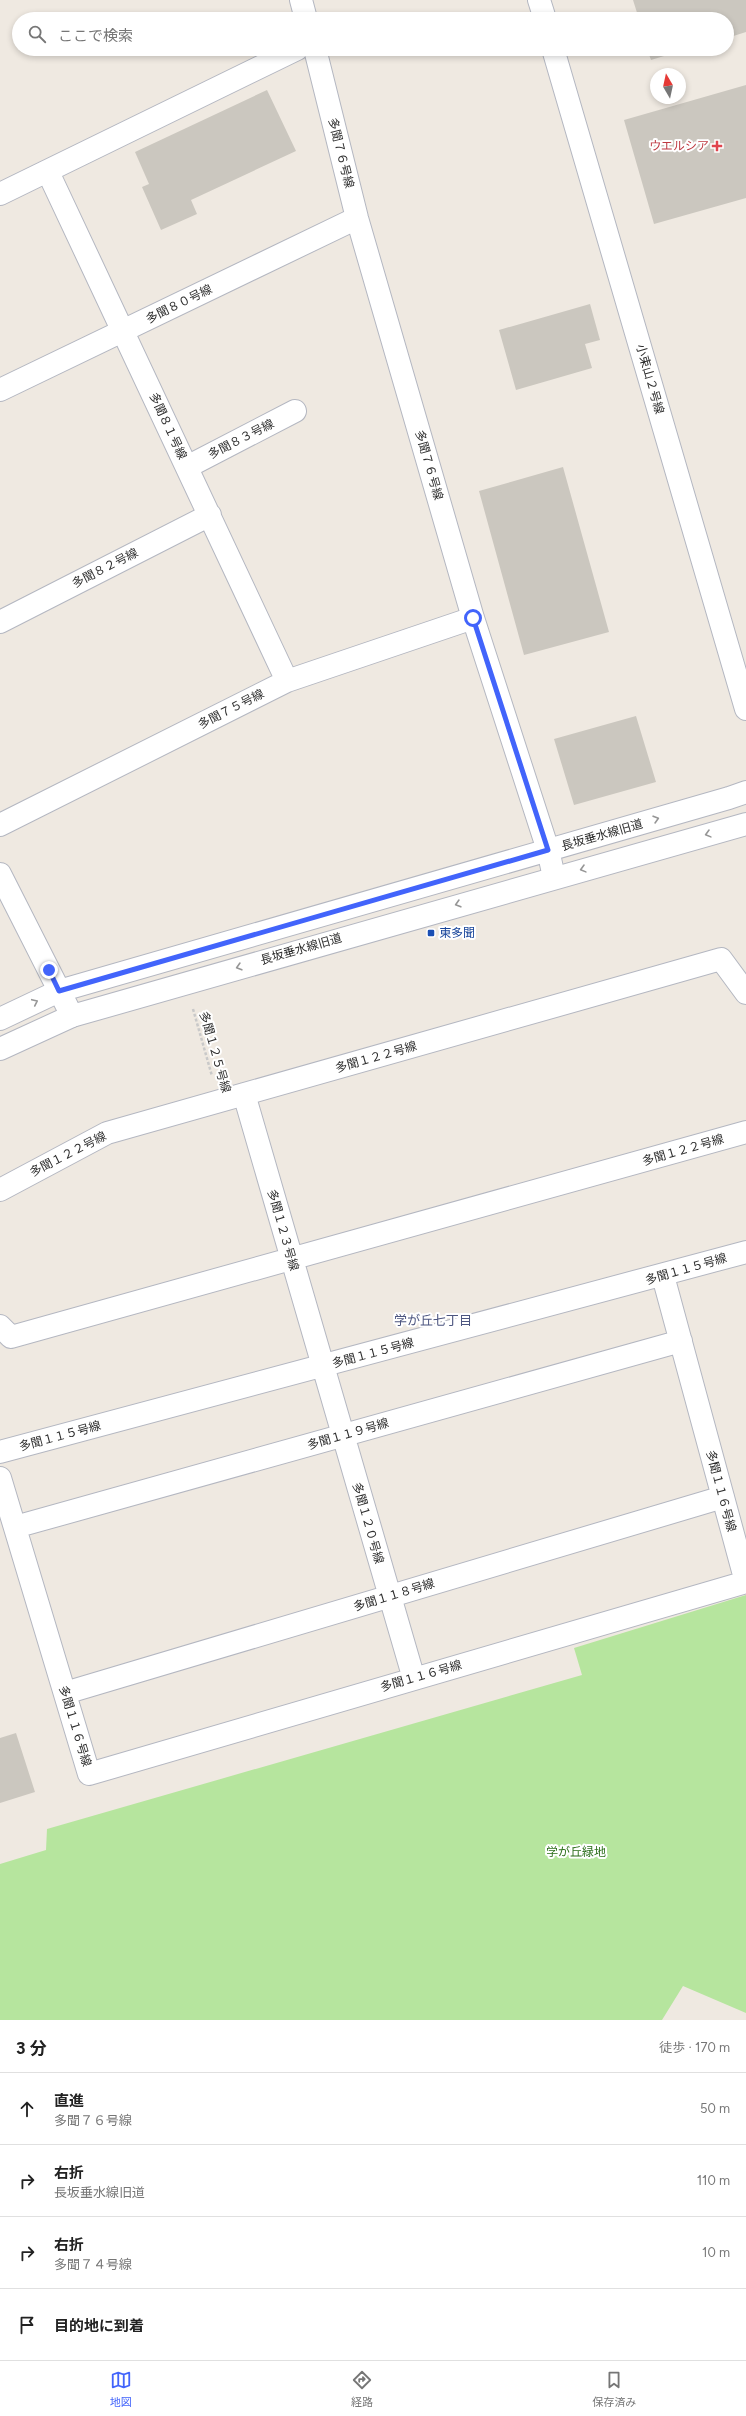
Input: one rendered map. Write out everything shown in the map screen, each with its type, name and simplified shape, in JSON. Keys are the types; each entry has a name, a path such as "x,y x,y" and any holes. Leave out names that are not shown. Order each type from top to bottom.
{"street":[{"path":"300,0 304,12"},
{"path":"539,0 543,12"},
{"path":"0,194 48,172 283,56"},
{"name":"多聞７６号線","path":"317,56 357,218 473,618 548,850 554,877"},
{"name":"小束山２号線","path":"555,56 746,709"},
{"name":"多聞８１号線","path":"48,172 288,681"},
{"name":"多聞８０号線","path":"0,390 357,218"},
{"name":"多聞８３号線","path":"187,467 295,411"},
{"name":"多聞８２号線","path":"0,622 210,515"},
{"name":"多聞７５号線","path":"0,825 288,681 473,618"},
{"name":"長坂垂水線旧道","path":"0,1019 59,991 746,792"},
{"name":"長坂垂水線旧道","path":"0,1049 72,1016 554,877 746,824"},
{"path":"0,874 72,1016"},
{"name":"多聞１２２号線","path":"0,1190 107,1133 721,959 746,993"},
{"name":"多聞１２３号線","path":"244,1094 322,1366"},
{"name":"多聞１２２号線","path":"0,1326 11,1337 746,1132"},
{"name":"多聞１１５号線","path":"0,1452 663,1276 746,1252"},
{"name":"多聞１１６号線","path":"0,1478 89,1774 746,1582 663,1276"},
{"name":"多聞１１９号線","path":"15,1527 680,1341"},
{"name":"多聞１２０号線","path":"322,1366 414,1679"},
{"name":"多聞１１８号線","path":"65,1693 723,1497"}],"path":[{"name":"多聞１２５号線","path":"193,1008 219,1101"}],"green space":[{"name":"学が丘緑地","path":"746,1595 746,2013 683,1986 662,2020 0,2020 0,1864 46,1850 47,1829 582,1675 574,1648"}],"building":[{"path":"633,0 746,0 746,32 734,36 734,12 637,12"},
{"path":"650,56 664,56 651,60"},
{"path":"746,85 746,198 654,224 624,120 680,104 686,104 686,102"},
{"path":"267,90 296,151 191,200 197,214 161,230 142,187 149,184 135,152"},
{"path":"590,304 600,340 585,344 592,368 516,390 499,330"},
{"path":"563,467 609,632 524,655 479,491"},
{"path":"636,716 656,782 574,805 554,739"},
{"path":"16,1733 35,1792 0,1803 0,1738"}],"place":[{"name":"ウエルシア","path":"717,146"},
{"name":"東多聞","path":"431,933"}],"district":[{"name":"学が丘七丁目","path":"433,1320"}],"route":[{"path":"49,970 59,991 548,850 473,618"}]}
